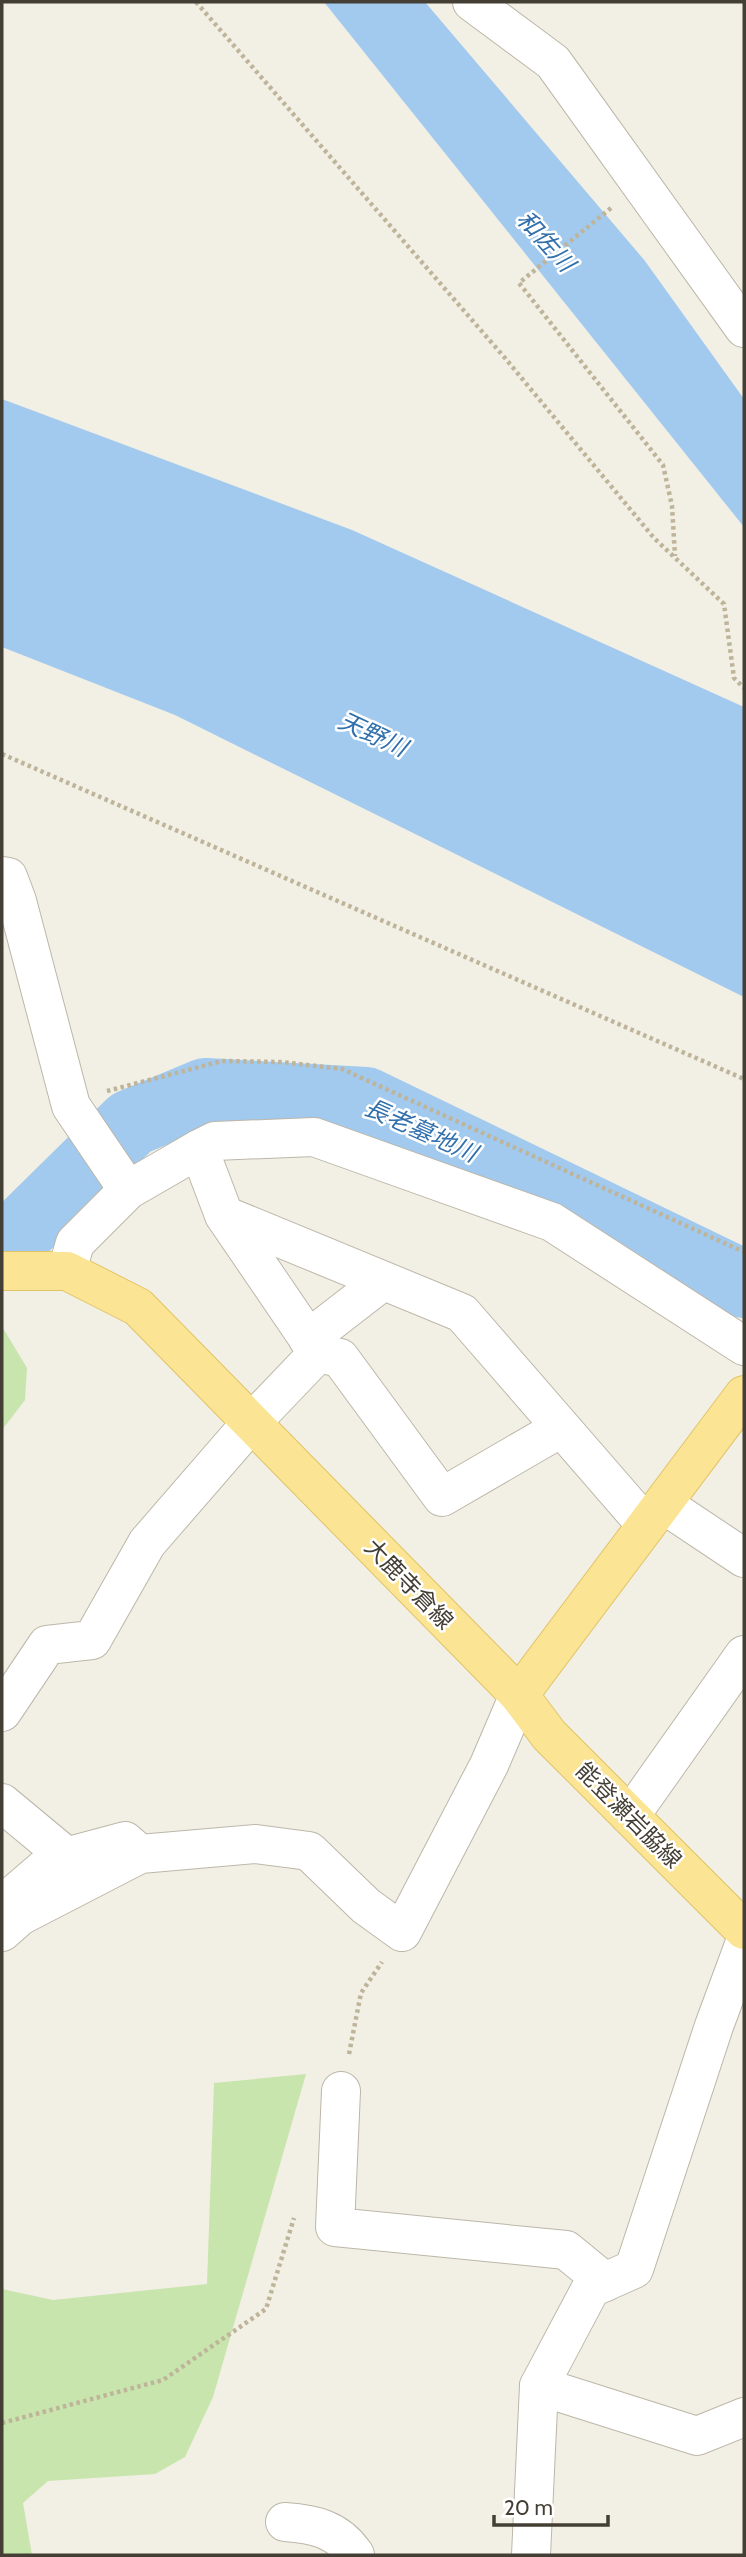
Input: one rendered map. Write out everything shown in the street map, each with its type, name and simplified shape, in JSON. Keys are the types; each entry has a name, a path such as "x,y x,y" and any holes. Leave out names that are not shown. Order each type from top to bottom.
{"main road":[{"name":"大鹿寺倉線","path":"2,1271 56,1271 138,1307 519,1695"},
{"path":"519,1695 744,1395"},
{"name":"能登瀬岩脇線","path":"519,1695 549,1735 744,1930"}],"street":[{"path":"472,2 553,62 744,328"},
{"path":"2,876 8,877 17,901 75,1112 125,1185"},
{"path":"56,1271 75,1243 125,1185 215,1141 314,1137 552,1222 744,1346"},
{"path":"200,1149 224,1215 313,1346 340,1358 442,1497 561,1428"},
{"path":"224,1215 462,1313 561,1428 655,1515 744,1558"},
{"path":"2,1712 47,1645 92,1640 147,1543 251,1423 313,1346 383,1281"},
{"path":"630,1816 744,1655"},
{"path":"2,1931 20,1916 140,1854 256,1844 309,1851 366,1906 402,1932 489,1765 519,1695"},
{"path":"2,1803 67,1857"},
{"path":"2,1905 54,1860 125,1841 140,1854"},
{"path":"531,2555 539,2386 591,2288 634,2269 705,2050 744,1945"},
{"path":"341,2091 335,2227 566,2250 605,2282"},
{"path":"539,2386 696,2436 744,2417"},
{"path":"285,2522 318,2524 350,2548 355,2555"}],"path":[{"path":"196,2 505,359 654,538 724,604 734,678 744,688"},
{"path":"616,203 519,283 663,465 672,506 675,557"},
{"path":"2,754 744,1079"},
{"path":"75,1112 105,1092 222,1061 282,1062 342,1069 744,1252"},
{"path":"341,2091 361,1993 402,1932"},
{"path":"2,2423 163,2380 266,2309 298,2204"}],"green space":[{"path":"3,1328 27,1368 25,1400 2,1430"},
{"path":"306,2074 213,2397 185,2457 155,2474 48,2481 23,2503 32,2555 2,2555 2,2289 53,2300 207,2284 214,2083"}],"water":[{"name":"和佐川","path":"324,2 425,2 645,261 744,399 744,527"},
{"name":"天野川","path":"2,399 352,530 744,707 744,997 175,715 2,647"}],"waterway":[{"name":"長老墓地川","path":"2,1250 131,1123 205,1092 366,1101 744,1284"}]}
